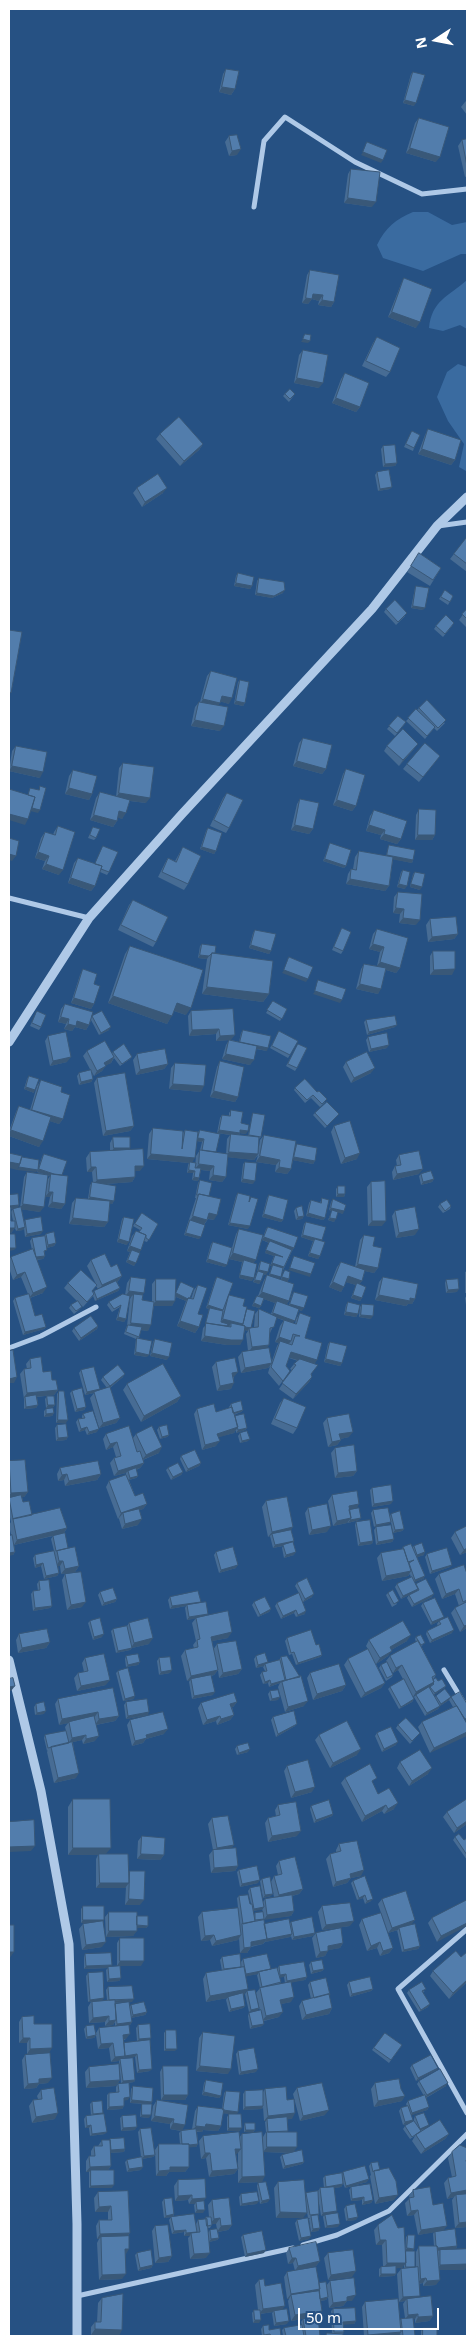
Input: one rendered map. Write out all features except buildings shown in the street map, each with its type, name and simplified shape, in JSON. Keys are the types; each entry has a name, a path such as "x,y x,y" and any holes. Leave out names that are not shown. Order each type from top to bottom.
{"street":[{"path":"254,207 264,141 285,117 354,162 422,194 467,189"},
{"path":"9,1042 90,918 182,814 372,610 437,526 467,497"},
{"path":"437,526 467,522"},
{"path":"9,898 90,918"},
{"path":"9,1348 41,1336 96,1307"},
{"path":"9,1660 41,1791 69,1944 77,2224 77,2336"},
{"path":"444,1670 467,1708"},
{"path":"467,1929 398,1989 467,2113"},
{"path":"77,2296 290,2249 337,2235 388,2211 467,2134"}],"shaded area":[{"path":"413,212 428,212 452,225 467,222 467,254 461,254 423,271 383,258 377,245 387,229 396,221"},
{"path":"467,280 467,329 460,325 443,331 429,328 437,305"},
{"path":"458,364 467,367 466,471 459,467 464,444 448,421 437,397 447,372"}]}
